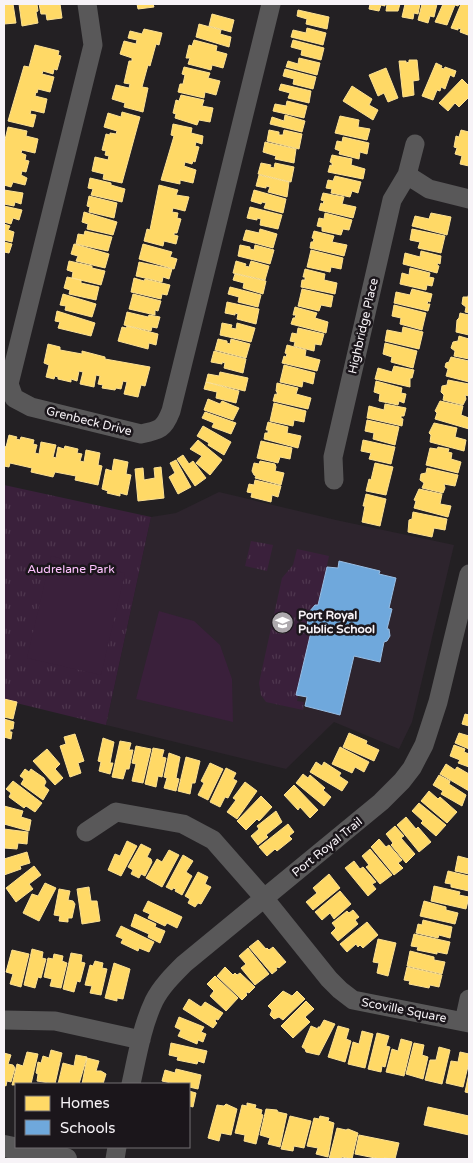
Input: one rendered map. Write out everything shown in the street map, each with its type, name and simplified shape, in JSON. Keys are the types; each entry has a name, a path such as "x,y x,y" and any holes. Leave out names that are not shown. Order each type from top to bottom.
{"main road":[{"path":"4,1146 66,1159"}],"street":[{"name":"Grenbeck Drive","path":"87,4 93,45 9,384 14,398 31,407 141,434 157,431 167,421 172,411 271,4"},
{"name":"Highbridge Place","path":"334,480 333,457 392,200 407,175 415,144"},
{"path":"407,175 429,189 469,199"},
{"name":"Port Royal Trail","path":"131,1083 141,1040 154,1000 172,976 184,964 381,802 412,768 424,745 438,702 469,574"},
{"name":"Scoville Square","path":"86,832 116,812 183,824 194,828 213,840 264,898 329,979 353,1000 466,1023"},
{"path":"466,1023 469,999"},
{"path":"4,1020 55,1021 141,1040"}],"shaded area":[{"name":"Port Royal Public School","path":"219,492 336,520 454,545 412,722 399,749 334,722 286,769 106,725 151,517 176,513"}],"green space":[{"name":"Audrelane Park","path":"4,485 151,517 106,725 4,700"},
{"path":"251,541 273,545 267,571 245,566"},
{"path":"297,549 329,556 319,604 310,612 306,627 311,636 297,701 304,702 303,710 266,702 261,695 259,683 282,578 293,565"},
{"path":"51,556 125,573 101,675 27,658"},
{"path":"159,611 194,621 220,645 232,679 233,722 136,699"}],"building: Homes":[{"path":"4,4 13,4 16,23 4,24"},
{"path":"19,4 37,4 38,23 22,26"},
{"path":"39,4 60,4 62,18 47,20 46,14 41,14"},
{"path":"137,4 153,4 154,7 138,9"},
{"path":"370,4 385,4 385,6 381,5 379,11 369,9"},
{"path":"387,4 400,4 398,11 386,11"},
{"path":"405,4 420,4 418,14 414,13 413,19 402,17"},
{"path":"422,4 437,4 434,17 430,16 428,23 418,20"},
{"path":"443,4 459,4 458,6 455,5 447,25 435,22"},
{"path":"461,4 469,4 468,35 460,32 461,29 451,28"},
{"path":"298,10 329,17 327,29 306,24 307,19 297,16"},
{"path":"212,14 234,20 231,32 209,26"},
{"path":"199,24 221,30 220,34 231,37 229,47 196,37"},
{"path":"307,28 326,33 323,45 291,37 293,30 306,33"},
{"path":"144,29 162,33 159,45 156,44 150,66 148,65 142,87 148,88 143,112 124,107 125,103 112,99 116,85 129,88 130,84 124,83 129,61 132,61 132,58 120,54 124,41 136,44 137,40 128,38 130,31 142,34"},
{"path":"194,40 217,46 216,51 227,54 223,68 212,65 211,70 188,64 190,58 186,58 189,45 192,46"},
{"path":"293,40 324,48 321,60 301,55 302,50 291,47"},
{"path":"35,45 59,51 58,55 61,56 57,70 54,69 53,74 43,71 42,74 54,77 50,92 38,89 36,92 35,96 47,99 44,113 31,110 30,114 36,115 33,127 8,121 24,66 29,67"},
{"path":"299,58 320,63 317,75 286,67 288,61 298,64"},
{"path":"409,60 417,60 419,80 413,81 414,95 403,97 399,61 406,61 406,63"},
{"path":"436,63 442,66 441,68 444,69 445,67 456,71 454,77 450,75 445,89 441,87 440,91 437,90 433,100 422,96"},
{"path":"184,67 210,73 208,78 220,81 216,95 205,92 204,98 178,92 180,84 183,84 185,75 182,74"},
{"path":"386,68 398,98 388,102 384,93 378,96 369,75"},
{"path":"285,69 316,77 313,89 293,84 294,79 283,76"},
{"path":"462,79 469,86 469,97 459,107 455,103 448,111 439,103"},
{"path":"281,84 311,91 309,103 288,98 290,93 279,90"},
{"path":"352,86 372,99 369,105 378,110 373,120 343,101"},
{"path":"181,95 204,100 202,106 213,108 210,122 199,120 197,125 175,118 176,114 173,113 176,100 179,101"},
{"path":"287,101 307,106 304,118 273,111 275,104 286,106"},
{"path":"122,112 140,117 122,183 103,179 104,174 92,171 95,157 108,160 109,156 105,155 106,151 102,150 106,134 116,134 117,131 104,127 108,113 121,117"},
{"path":"285,115 305,121 302,132 270,124 272,117 284,121"},
{"path":"340,116 359,120 358,127 370,129 367,140 335,133"},
{"path":"173,124 192,128 191,133 203,136 202,144 196,142 195,146 199,147 195,162 193,161 192,164 185,162 184,166 196,170 193,183 180,180 180,184 161,180 174,136 171,135"},
{"path":"8,127 27,131 26,136 38,139 35,153 22,150 21,153 26,155 25,160 29,161 26,172 22,171 21,175 27,178 25,185 13,182 11,187 4,185 4,144"},
{"path":"269,130 279,132 279,135 283,135 284,130 302,134 299,149 267,141"},
{"path":"461,130 469,132 469,166 460,164 462,156 455,154 457,148 454,147 456,136 459,137"},
{"path":"343,137 369,143 367,154 360,152 359,159 339,154 340,151 335,149 337,141 342,142"},
{"path":"265,142 296,149 294,163 275,159 276,156 263,152"},
{"path":"332,155 352,159 351,165 365,169 363,179 328,172 330,165 332,166 330,162"},
{"path":"261,163 271,165 270,167 274,168 275,163 294,167 291,182 258,174"},
{"path":"259,175 289,182 287,197 268,192 270,187 256,186"},
{"path":"335,176 361,182 358,193 352,191 350,197 331,193 332,189 326,188 328,180 333,181"},
{"path":"90,178 111,183 111,185 125,189 122,202 91,195 93,189 88,188"},
{"path":"159,185 178,190 176,195 189,197 185,211 173,208 172,212 178,213 177,218 181,219 177,233 174,233 174,235 178,236 176,244 164,241 163,246 144,241 147,229 150,230"},
{"path":"4,190 23,193 21,204 15,202 14,206 4,204"},
{"path":"254,190 286,199 283,213 264,208 266,203 262,202 261,204 251,201"},
{"path":"323,193 344,197 342,204 356,207 353,218 319,210 321,203 323,204 324,201 321,200"},
{"path":"89,196 117,203 114,218 89,212 90,207 87,206"},
{"path":"4,206 22,210 19,220 13,218 11,224 4,222"},
{"path":"250,207 282,215 278,229 260,225 261,219 247,218"},
{"path":"84,212 117,222 113,235 87,229 88,224 82,222"},
{"path":"325,213 352,220 349,230 343,229 341,235 322,231 322,227 317,226 319,218 324,219"},
{"path":"431,213 451,217 447,235 412,226 415,216 429,219"},
{"path":"4,224 10,226 8,230 14,232 12,242 4,240"},
{"path":"260,229 277,234 273,248 243,240 246,230 259,233"},
{"path":"412,229 445,236 441,253 418,248 420,242 410,240"},
{"path":"85,231 112,237 108,251 76,244 78,234 84,235"},
{"path":"314,231 334,236 332,242 347,245 344,256 310,248 311,242 314,239 312,238"},
{"path":"4,242 12,244 9,253 4,252"},
{"path":"74,244 109,254 105,268 76,261 78,256 71,254"},
{"path":"143,244 172,252 170,257 177,259 174,269 139,259"},
{"path":"240,245 254,250 255,245 274,250 270,264 238,256"},
{"path":"311,250 343,258 341,269 331,267 330,272 307,267"},
{"path":"421,251 441,256 440,264 438,263 437,265 439,266 437,273 403,264 405,253 420,257"},
{"path":"69,261 105,271 101,285 72,278 73,272 67,270"},
{"path":"236,261 249,267 251,261 269,266 265,280 233,273"},
{"path":"139,262 172,269 169,279 163,277 162,282 136,276"},
{"path":"410,268 430,273 429,277 434,278 432,286 427,285 426,290 400,284 402,273 409,275"},
{"path":"305,269 325,274 324,280 337,283 335,294 301,287 302,280 305,280 305,277 303,277"},
{"path":"235,274 266,281 263,294 243,288 244,283 233,280"},
{"path":"67,277 81,280 81,283 99,287 96,300 69,294 70,290 64,288"},
{"path":"134,278 170,285 167,295 162,294 161,299 131,292"},
{"path":"230,287 261,295 258,307 238,302 239,297 228,294"},
{"path":"302,289 333,296 331,307 321,305 319,311 298,306"},
{"path":"412,289 432,294 430,302 428,301 427,304 430,304 428,311 394,303 396,292 410,295"},
{"path":"469,292 469,313 465,312 466,307 462,304 463,297 468,297"},
{"path":"63,294 96,304 92,317 65,310 66,306 60,305"},
{"path":"133,294 161,301 158,311 155,310 155,315 129,309"},
{"path":"227,302 259,309 256,324 237,319 238,314 225,313"},
{"path":"394,305 426,313 422,330 400,324 401,318 392,316"},
{"path":"295,307 317,313 315,318 328,322 326,333 291,324 296,315 293,315"},
{"path":"57,311 95,323 91,336 58,328 60,322 55,321"},
{"path":"127,312 148,317 149,315 160,317 157,328 152,327 151,331 124,325"},
{"path":"460,313 469,315 469,335 456,332"},
{"path":"222,323 232,325 231,328 236,329 237,323 255,328 251,342 220,335"},
{"path":"127,326 158,334 156,345 149,343 148,349 118,341 122,327 126,328"},
{"path":"403,327 423,332 419,349 385,341 387,330 402,333"},
{"path":"298,328 324,334 321,345 315,344 314,351 294,346 295,342 290,341 292,333 297,334"},
{"path":"459,336 469,339 469,359 454,356 455,351 451,348 453,342 458,341"},
{"path":"218,339 227,341 230,344 231,339 250,344 246,358 215,350"},
{"path":"385,343 417,351 413,368 391,362 392,357 383,354"},
{"path":"48,344 60,347 60,350 82,354 82,351 105,357 105,359 150,367 145,386 141,385 138,397 124,394 127,382 123,381 121,389 116,388 115,390 102,388 103,385 98,384 100,376 96,375 94,387 80,384 83,372 79,371 77,381 71,379 71,382 58,379 55,376 54,379 46,377 49,365 44,363"},
{"path":"287,345 306,350 305,356 320,360 317,371 282,363 284,356 286,357 287,354 285,353"},
{"path":"214,351 246,359 243,373 224,368 225,363 211,362"},
{"path":"451,357 469,361 469,382 446,376 448,369 445,367 446,363 449,362"},
{"path":"284,365 315,373 313,384 303,381 302,387 280,382"},
{"path":"394,366 414,370 412,378 410,378 410,387 375,379 378,368 392,372"},
{"path":"220,372 248,378 245,391 206,382 208,374 219,376"},
{"path":"448,380 469,384 469,396 465,395 466,399 463,405 443,400 442,386 447,385"},
{"path":"376,381 402,388 401,393 406,394 404,403 399,401 398,405 379,401 380,394 374,392"},
{"path":"206,382 239,391 236,403 216,398 217,392 204,389"},
{"path":"277,383 298,388 296,394 311,398 308,409 273,401 275,394 277,395"},
{"path":"208,399 220,404 222,401 239,408 233,420 204,410"},
{"path":"440,401 463,406 461,415 469,418 469,429 435,419 437,413 435,411"},
{"path":"274,403 306,411 304,422 294,420 293,426 270,421"},
{"path":"385,404 406,408 404,416 401,416 403,419 402,426 367,418 369,406 384,410"},
{"path":"205,412 236,423 231,434 212,427 214,423 202,418"},
{"path":"367,420 399,427 395,445 373,439 374,433 365,431"},
{"path":"268,422 288,427 287,433 301,436 298,448 264,439 265,433 268,433 268,430 266,430"},
{"path":"434,423 457,428 455,437 466,440 464,451 430,442 431,435 429,433"},
{"path":"203,426 231,442 224,455 197,436"},
{"path":"9,435 20,440 21,437 34,440 33,444 37,445 35,453 39,454 41,442 56,445 53,457 56,458 58,447 64,449 65,446 78,449 77,453 82,454 80,461 84,462 86,450 100,453 98,465 102,466 98,485 75,480 76,476 55,472 53,477 31,472 32,468 10,463 9,467 4,466 4,446 6,447"},
{"path":"198,440 222,460 210,475 196,463 202,456 190,449"},
{"path":"363,440 395,447 391,464 369,459 371,453 361,451"},
{"path":"261,441 292,448 290,459 280,457 278,463 257,458"},
{"path":"438,447 449,449 448,452 452,453 451,459 461,462 458,473 426,465 430,448 437,449"},
{"path":"183,455 189,464 193,461 206,478 195,486 177,459"},
{"path":"114,459 128,462 126,474 131,475 127,495 120,493 120,496 107,493 108,491 102,489 106,469 112,471"},
{"path":"176,460 191,487 178,494 169,477 175,473 170,463"},
{"path":"260,461 275,464 275,471 284,473 281,485 255,478 256,476 252,471 254,463 259,464"},
{"path":"375,463 393,467 386,495 366,491"},
{"path":"161,467 164,498 138,501 135,469 143,468 144,480 155,478 154,468"},
{"path":"427,468 458,475 455,486 444,484 443,493 422,488 424,483 420,480 421,474 426,473"},
{"path":"255,480 281,486 278,497 272,495 271,502 251,497 252,493 247,492 249,484 254,485"},
{"path":"419,489 442,494 440,504 451,506 448,517 414,508 416,501 414,500"},
{"path":"366,494 386,499 380,526 362,522"},
{"path":"413,512 447,519 445,530 434,528 432,537 408,532 409,520 412,519"},
{"path":"4,699 17,702 13,719 4,717"},
{"path":"465,714 469,715 469,726 462,724"},
{"path":"4,719 14,722 13,729 10,729 10,732 12,732 11,739 4,737"},
{"path":"349,733 367,741 366,744 379,750 374,761 343,747"},
{"path":"459,733 469,736 469,749 455,743"},
{"path":"75,734 84,761 78,763 81,773 70,777 60,746 66,744 64,737"},
{"path":"103,738 114,742 110,763 113,763 110,774 99,771 101,762 98,761"},
{"path":"120,741 131,743 129,750 133,750 129,769 126,769 123,779 112,777"},
{"path":"454,745 465,749 464,752 469,754 469,767 458,763 460,760 450,756"},
{"path":"136,746 151,749 143,783 132,781 136,764 132,763"},
{"path":"340,747 369,762 364,772 355,767 352,773 332,764"},
{"path":"153,748 164,750 162,757 166,758 162,777 158,776 156,787 145,784"},
{"path":"47,749 60,764 55,769 63,778 55,785 33,761"},
{"path":"169,753 180,757 176,778 179,779 176,791 164,788 167,778 164,777"},
{"path":"186,757 200,761 195,783 192,783 190,794 178,791"},
{"path":"316,762 322,766 324,762 341,773 339,776 348,782 342,791 310,772"},
{"path":"210,763 223,769 208,800 198,795 204,783 201,781"},
{"path":"446,764 455,770 457,767 469,774 469,791 440,774"},
{"path":"226,768 236,773 233,779 237,781 228,798 225,797 220,807 210,802"},
{"path":"25,769 29,772 31,769 44,778 46,782 44,786 49,790 43,800 21,784 24,779 20,776"},
{"path":"303,774 308,778 310,775 325,788 323,790 331,797 324,806 296,783"},
{"path":"439,775 450,781 449,784 466,795 462,806 441,794 443,791 433,785"},
{"path":"13,781 42,803 35,812 26,806 24,808 9,797 11,793 6,789"},
{"path":"245,782 257,791 237,819 227,812 236,800 233,798"},
{"path":"294,785 318,810 310,818 300,807 298,810 284,795"},
{"path":"429,791 438,799 440,797 457,812 447,823 421,801"},
{"path":"261,796 272,807 259,821 257,819 246,830 237,821"},
{"path":"419,803 446,825 436,836 421,823 423,821 412,811"},
{"path":"4,806 23,811 21,817 31,820 29,831 4,824"},
{"path":"276,811 282,822 266,835 268,837 258,845 251,836 259,829 257,826"},
{"path":"406,817 431,842 419,852 397,825"},
{"path":"288,824 294,832 289,836 292,839 267,856 259,847"},
{"path":"395,826 404,836 401,838 415,854 406,863 391,845 393,843 386,834"},
{"path":"4,829 28,832 27,844 18,843 17,849 4,848"},
{"path":"379,839 386,847 389,845 402,860 398,863 403,868 394,875 371,847"},
{"path":"127,841 137,846 121,876 108,870 115,854 120,856"},
{"path":"141,844 151,849 147,857 152,862 145,876 141,874 139,878 131,874 133,870 128,867"},
{"path":"370,849 392,875 380,884 366,867 369,865 362,856"},
{"path":"169,850 179,855 162,887 146,878 157,859 162,862"},
{"path":"27,852 30,863 20,866 21,869 4,875 4,859"},
{"path":"183,855 193,861 186,872 192,876 182,895 175,891 176,889 173,888 172,890 166,887"},
{"path":"458,856 469,859 469,874 455,871"},
{"path":"354,861 360,869 363,867 376,882 372,884 376,889 368,896 345,868"},
{"path":"34,866 41,875 29,884 33,889 16,902 6,888"},
{"path":"448,871 469,876 469,891 451,887 451,884 445,883"},
{"path":"198,872 208,877 205,884 211,887 201,904 198,903 195,907 188,903 190,899 185,896"},
{"path":"329,874 340,888 313,910 306,902 317,893 313,888"},
{"path":"45,883 56,888 39,921 23,913 32,894 38,896"},
{"path":"434,886 460,892 459,895 469,897 466,909 431,901"},
{"path":"89,887 91,901 97,901 100,921 82,924 77,889"},
{"path":"59,889 70,891 68,900 73,901 75,904 72,918 68,918 68,922 59,921 60,916 54,915"},
{"path":"340,891 351,904 334,919 330,913 322,920 315,912"},
{"path":"148,901 182,917 177,928 167,923 165,926 148,918 150,914 143,911"},
{"path":"424,901 446,907 446,910 458,913 455,924 420,916"},
{"path":"353,910 359,917 355,920 358,924 338,941 331,933 336,928 332,923 347,911 349,913"},
{"path":"135,914 156,924 155,927 165,931 160,943 148,937 149,934 131,926"},
{"path":"423,920 452,927 450,938 439,935 438,938 416,933 418,924 422,925"},
{"path":"367,922 378,935 363,948 360,945 358,947 356,944 347,952 340,944"},
{"path":"121,926 154,942 149,952 139,948 138,951 121,943 123,939 116,936"},
{"path":"414,934 450,942 447,954 417,950 418,947 411,946"},
{"path":"378,939 396,943 388,976 377,973 379,963 373,962"},
{"path":"258,940 266,949 269,950 273,947 286,962 279,968 276,968 277,970 272,974 249,947"},
{"path":"248,948 269,974 255,985 241,968 246,964 239,956"},
{"path":"32,949 43,952 42,958 46,959 41,978 38,977 35,988 24,985"},
{"path":"12,950 29,954 21,987 10,984 13,974 6,972"},
{"path":"410,951 445,962 442,974 407,966"},
{"path":"71,953 82,955 81,962 85,963 80,982 77,981 74,992 63,989"},
{"path":"54,954 63,956 62,961 67,963 61,988 50,986 52,979 44,977 48,958 53,959"},
{"path":"95,961 103,963 102,968 107,969 101,995 90,993 92,986 85,985 90,965 93,966"},
{"path":"114,963 130,969 123,999 117,998 117,1001 105,998"},
{"path":"225,967 233,975 240,973 255,987 249,993 247,992 247,995 242,1000 217,976"},
{"path":"407,967 442,975 439,987 430,985 429,988 409,984 410,981 404,980"},
{"path":"215,976 238,998 226,1011 210,996 214,991 207,984"},
{"path":"283,991 292,996 297,991 305,999 283,1020 279,1017 274,1019 270,1015 272,1010 268,1006"},
{"path":"189,999 201,1007 205,1002 223,1013 218,1020 216,1019 217,1023 213,1028 183,1009"},
{"path":"306,1001 314,1009 305,1017 310,1022 293,1038 281,1026"},
{"path":"179,1017 204,1027 201,1032 206,1034 203,1042 198,1040 197,1044 178,1036 181,1030 175,1027"},
{"path":"324,1020 335,1024 319,1055 306,1052 302,1047 311,1026 318,1029"},
{"path":"338,1026 349,1029 346,1039 351,1041 345,1062 328,1057"},
{"path":"362,1031 373,1034 365,1068 348,1064 353,1042 359,1044"},
{"path":"377,1033 389,1036 386,1046 390,1047 385,1067 382,1066 381,1072 368,1069"},
{"path":"401,1039 412,1042 404,1076 386,1072 392,1049 398,1051"},
{"path":"171,1043 207,1051 204,1063 198,1061 197,1064 177,1060 178,1057 169,1055"},
{"path":"414,1043 424,1045 422,1055 428,1057 423,1079 406,1074"},
{"path":"439,1047 450,1050 442,1084 425,1080 430,1060 436,1060"},
{"path":"51,1050 62,1053 55,1083 37,1081 38,1062 41,1063 43,1056 49,1058"},
{"path":"27,1052 38,1054 31,1083 15,1083 15,1085 12,1085 17,1064 23,1066"},
{"path":"460,1052 469,1054 463,1087 446,1083 451,1061 458,1062"},
{"path":"4,1053 11,1055 8,1064 13,1065 15,1068 11,1082 7,1081 6,1086 4,1085"},
{"path":"76,1055 87,1057 79,1083 58,1083 63,1063 74,1066"},
{"path":"87,1058 99,1061 96,1071 106,1074 103,1083 82,1083"},
{"path":"176,1069 201,1075 198,1089 190,1087 190,1083 162,1081 165,1070 175,1073"},
{"path":"469,1073 469,1093 465,1092"},
{"path":"190,1091 196,1093 193,1107 190,1106"},
{"path":"247,1103 256,1105 255,1108 262,1110 261,1114 263,1115 256,1144 244,1141 245,1135 235,1133 242,1105 247,1106"},
{"path":"226,1104 237,1109 231,1135 221,1133 219,1141 208,1138 217,1105 224,1106"},
{"path":"428,1107 469,1116 469,1135 424,1125"},
{"path":"266,1109 277,1110 287,1114 280,1147 268,1144 270,1138 260,1135"},
{"path":"290,1116 311,1121 304,1148 294,1146 293,1151 281,1149"},
{"path":"320,1116 329,1118 328,1121 334,1123 328,1157 316,1154 318,1148 307,1146 314,1118 319,1119"},
{"path":"337,1128 348,1129 358,1133 352,1159 342,1157 341,1159 329,1159"},
{"path":"359,1135 399,1143 395,1159 380,1159 355,1154"}],"building: Schools":[{"path":"339,561 380,571 379,574 396,578 389,608 392,609 387,629 389,629 390,636 384,642 380,662 354,656 340,715 305,706 307,697 296,695 311,632 309,632 307,626 309,612 315,605 318,605 327,567 338,568"}],"place":[{"name":"Port Royal Public School","path":"282,622"}]}
